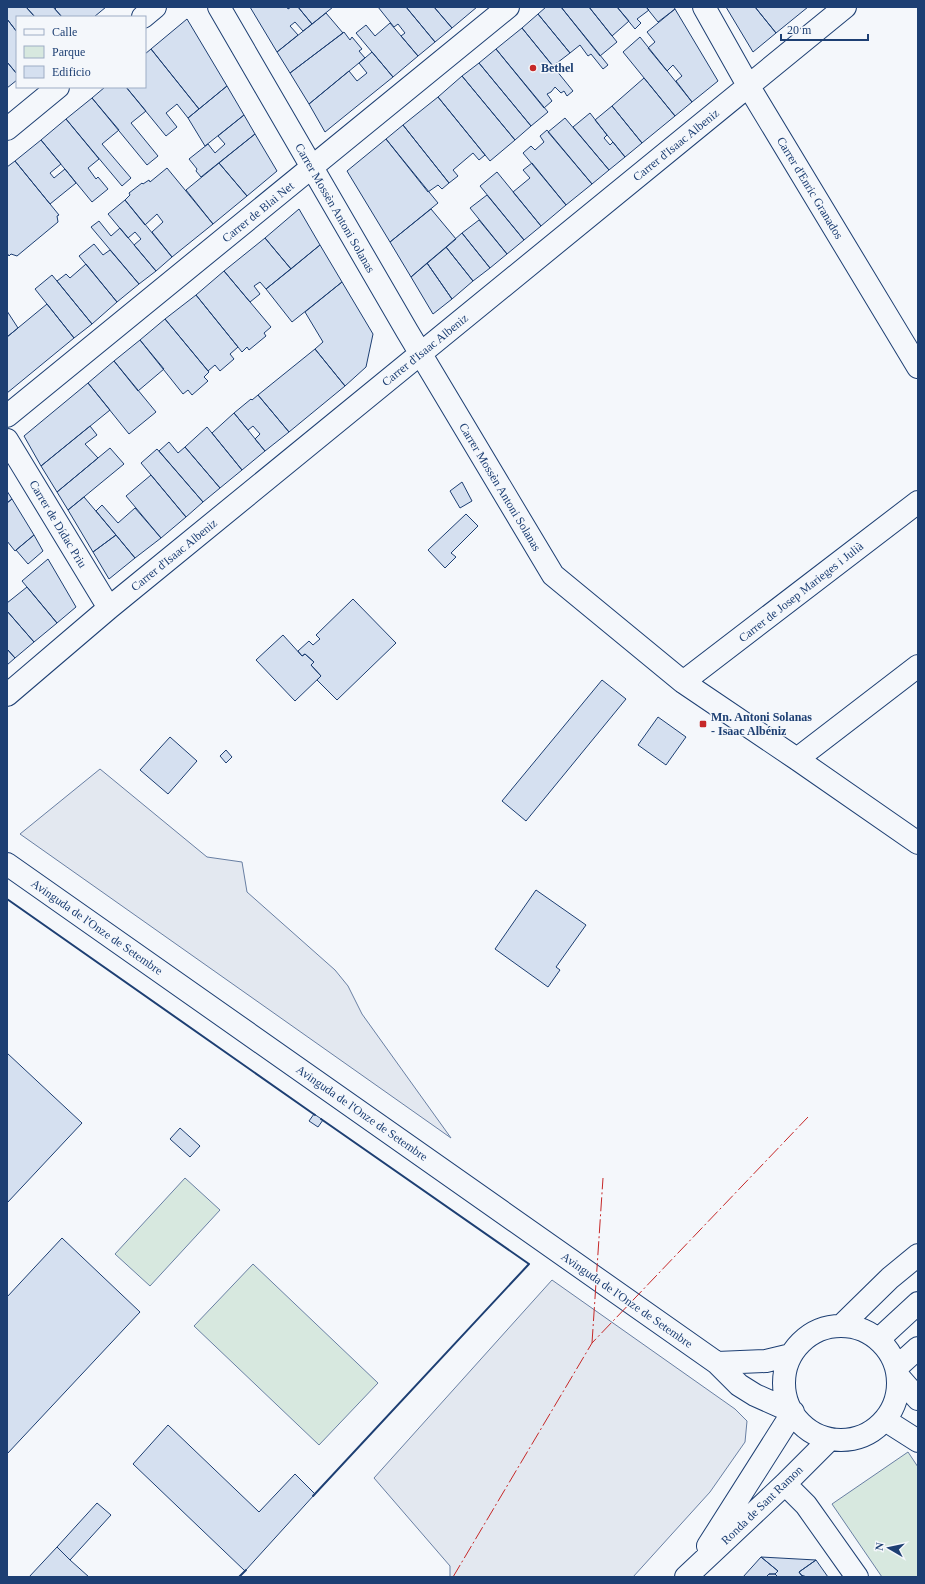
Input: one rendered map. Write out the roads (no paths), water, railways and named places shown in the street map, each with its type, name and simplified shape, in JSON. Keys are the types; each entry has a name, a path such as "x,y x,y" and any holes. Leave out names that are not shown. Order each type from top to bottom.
{"street":[{"path":"144,16 155,7"},
{"name":"Carrer Mossèn Antoni Solanas","path":"219,7 420,354 553,575 683,682 918,843"},
{"name":"Carrer de Blai Net","path":"7,416 508,7"},
{"name":"Carrer d'Enric Granados","path":"704,7 749,87 918,368"},
{"name":"Carrer d'Isaac Albeniz","path":"7,694 109,608 749,87 844,7"},
{"path":"7,129 57,88"},
{"name":"Carrer de Dídac Priu","path":"7,440 109,608"},
{"name":"Carrer de Josep Marieges i Julià","path":"683,682 918,502"},
{"path":"797,759 918,666"},
{"name":"Avinguda de l'Onze de Setembre","path":"7,864 717,1363 739,1385 755,1395 793,1412"},
{"path":"842,1325 890,1278 916,1259"},
{"path":"879,1339 918,1303"},
{"path":"842,1325 849,1325 865,1330 879,1339 891,1352 898,1372 899,1385 896,1402 885,1420 876,1429 861,1437 844,1440 830,1439 811,1432 797,1420 788,1405 784,1388 785,1371 791,1355 802,1341 815,1331 842,1325"},
{"path":"898,1372 918,1348"},
{"path":"717,1363 766,1361 791,1355"},
{"path":"898,1372 918,1399"},
{"name":"Ronda de Sant Ramon","path":"689,1573 793,1412"},
{"path":"885,1420 918,1441"},
{"name":"Ronda de Sant Ramon","path":"689,1573 785,1484 830,1439"},
{"path":"785,1484 806,1505 857,1577"}],"place":[{"name":"Bethel","path":"533,68"},
{"name":"Mn. Antoni Solanas - Isaac Albéniz","path":"703,724"}]}
